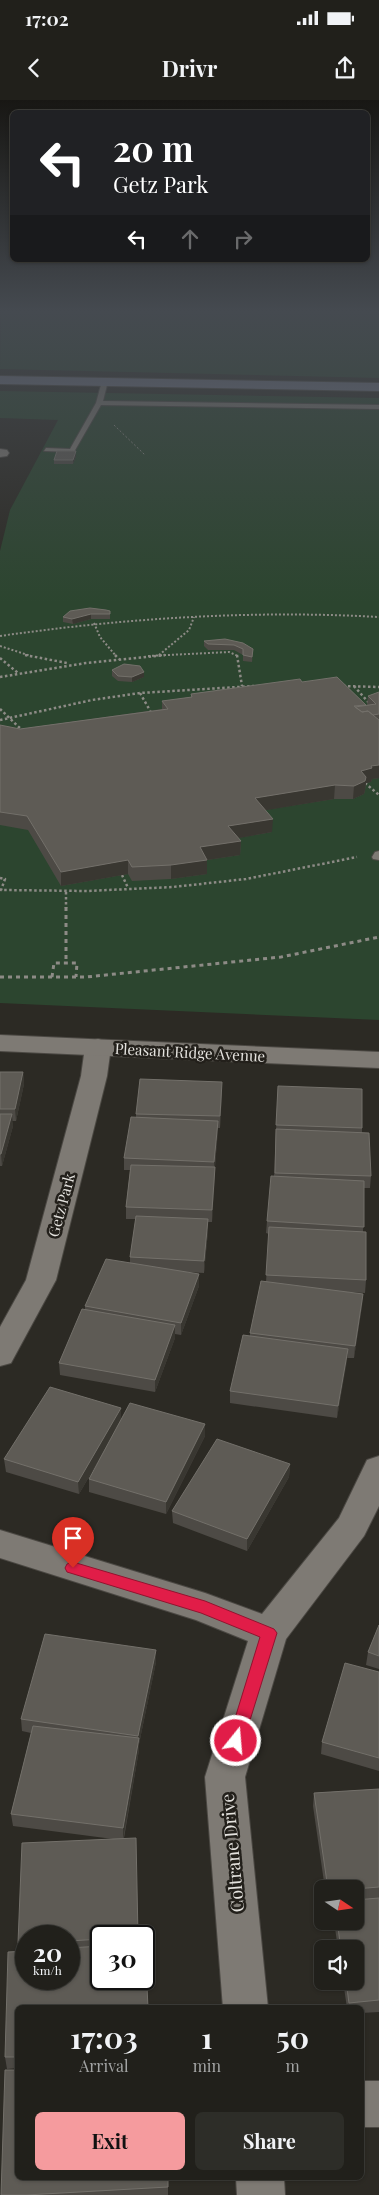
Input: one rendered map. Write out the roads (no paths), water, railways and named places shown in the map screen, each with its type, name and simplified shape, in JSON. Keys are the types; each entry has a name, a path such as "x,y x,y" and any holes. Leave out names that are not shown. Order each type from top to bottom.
{"street":[{"name":"Pleasant Ridge Avenue","path":"0,1043 379,1060"},
{"name":"Getz Park","path":"0,1355 41,1280 94,1076 98,1047"},
{"name":"Coltrane Drive","path":"246,2005 225,1777 269,1633 352,1526 379,1469"},
{"path":"0,1544 205,1608 269,1633"},
{"path":"364,2104 379,2104"},
{"path":"260,2180 261,2195"}],"lane":[{"path":"46,450 72,451 96,408"}]}
